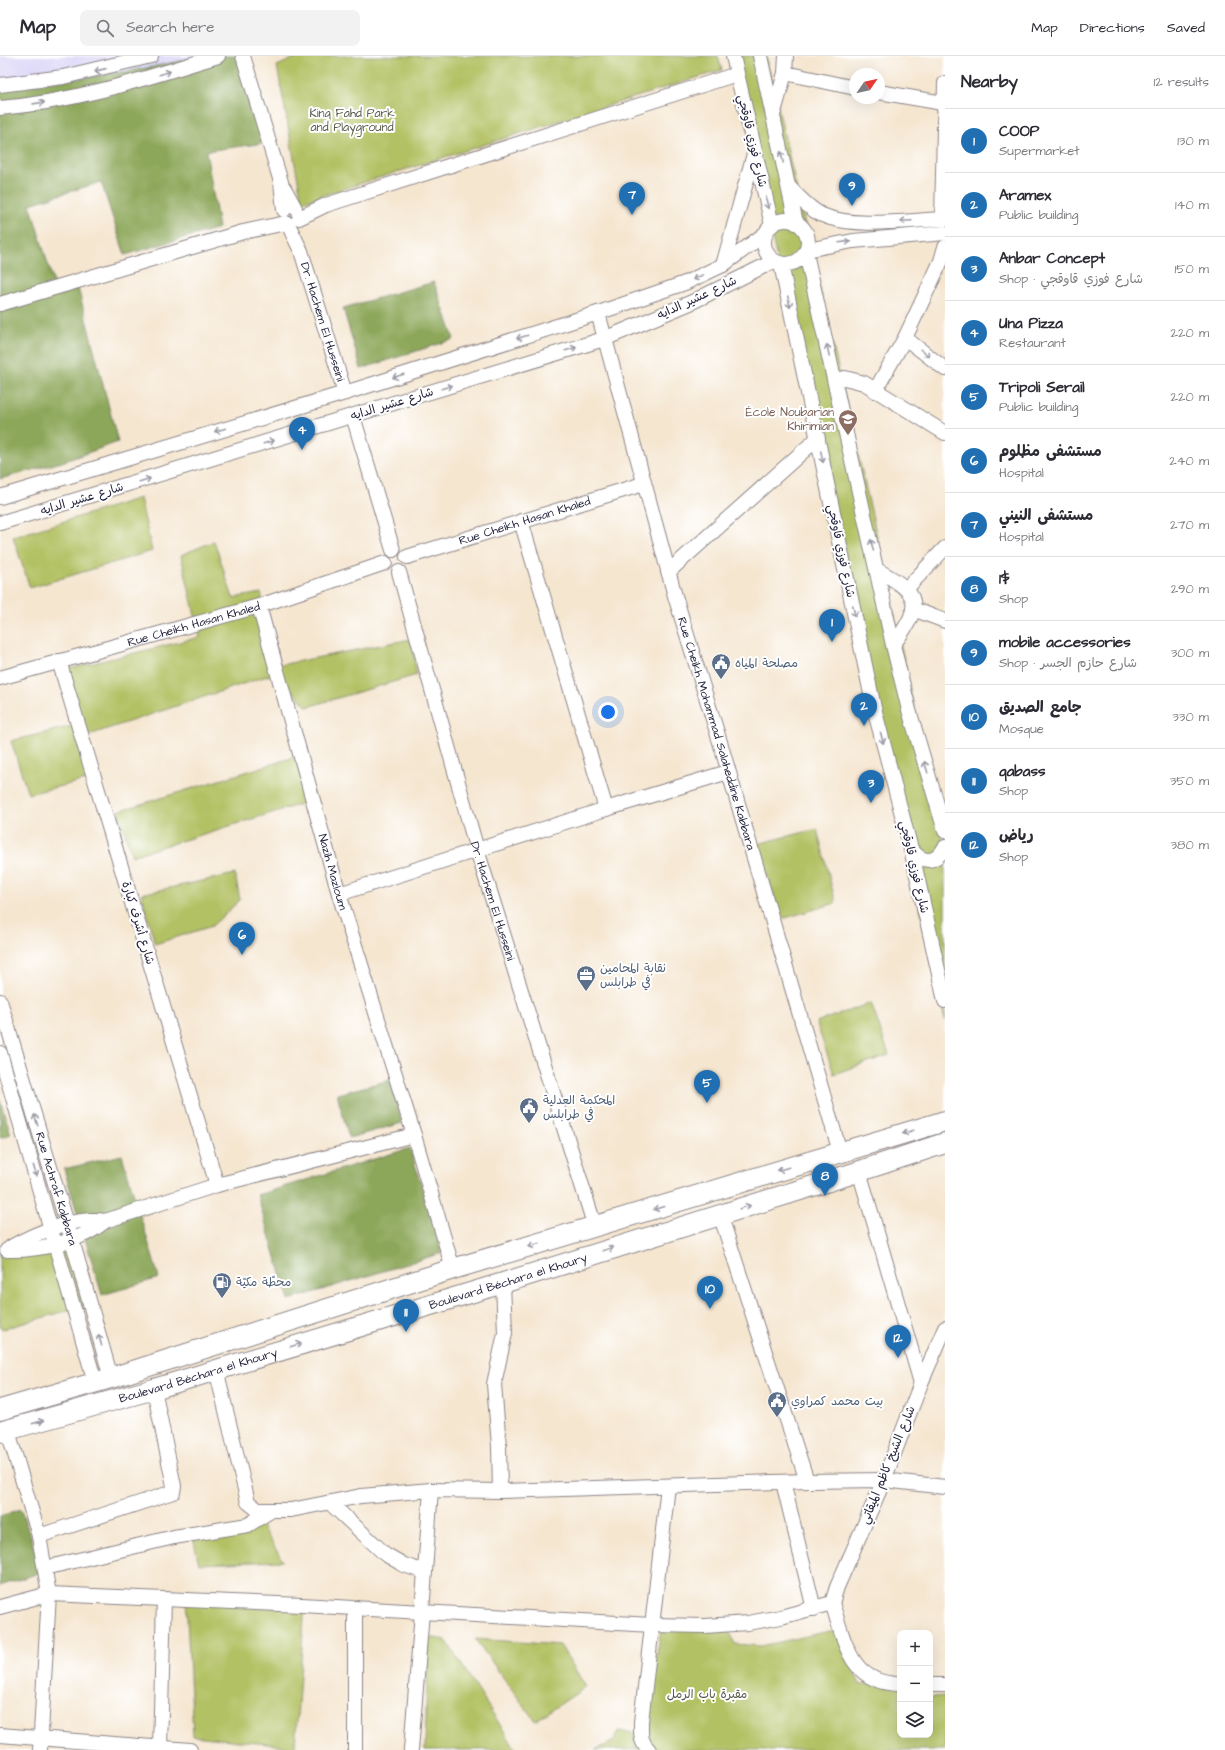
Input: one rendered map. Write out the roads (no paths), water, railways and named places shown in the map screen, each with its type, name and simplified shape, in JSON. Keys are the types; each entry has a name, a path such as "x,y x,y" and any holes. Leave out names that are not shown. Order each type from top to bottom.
{"highway":[{"name":"Boulevard Béchara el Khoury","path":"0,1410 103,1380 453,1269 945,1121"},
{"name":"Boulevard Béchara el Khoury","path":"4,1432 154,1389 503,1283 945,1143"}],"street":[{"path":"0,86 63,77 151,56"},
{"path":"0,108 45,102 91,93 218,56"},
{"name":"Dr. Hachem El Husseini","path":"242,56 345,393"},
{"name":"شارع فوزي قاوقجي","path":"733,56 755,152 769,229"},
{"path":"760,56 774,114 796,223"},
{"path":"774,114 785,73 785,56"},
{"path":"785,73 849,87"},
{"path":"0,304 243,232 737,74"},
{"path":"789,186 805,203 821,214 839,220 874,222 944,219 943,103 945,83"},
{"path":"885,93 943,103"},
{"path":"723,265 755,152"},
{"path":"945,233 845,242 806,251 795,263 777,262 766,251 764,245 769,229 780,221 788,220 802,226 808,237 806,251 893,645 909,710 939,790 945,831"},
{"name":"شارع عشير الدايه","path":"0,497 345,393 598,313 685,283 723,265 769,229"},
{"path":"875,391 905,338 941,261 945,247"},
{"name":"شارع فوزي قاوقجي","path":"777,262 818,438 874,708 911,849 945,997"},
{"name":"شارع عشير الدايه","path":"0,523 604,338 690,303 777,262"},
{"name":"Rue Cheikh Mohammad Salaheddine Kabbara","path":"598,313 668,572 840,1152"},
{"path":"905,338 945,369"},
{"path":"835,380 845,378 855,379 945,433"},
{"path":"353,416 393,550"},
{"path":"668,572 818,438"},
{"name":"Rue Cheikh Hasan Khaled","path":"407,557 643,484"},
{"path":"521,521 606,809"},
{"path":"907,588 945,548"},
{"path":"393,550 401,551 407,557 406,568 399,572 392,572 385,563 386,555 393,550"},
{"name":"Rue Cheikh Hasan Khaled","path":"0,678 259,606 385,563"},
{"path":"877,570 907,588 912,596 913,609 904,629 893,645"},
{"name":"Dr. Hachem El Husseini","path":"399,572 477,850 595,1227"},
{"name":"Nazih Mazloum","path":"259,606 339,894 414,1135 453,1269"},
{"path":"913,609 945,621"},
{"name":"شارع أشرف كبارة","path":"59,661 217,1184"},
{"path":"339,894 606,809 728,772"},
{"path":"911,849 921,859 930,860 940,854 945,847"},
{"name":"Rue Achraf Kabbara","path":"0,1001 68,1224 103,1380"},
{"name":"Rue Achraf Kabbara","path":"0,1053 56,1244 103,1380"},
{"path":"3,1251 56,1244 72,1240 105,1221 217,1184 414,1135"},
{"path":"858,1171 921,1384"},
{"path":"720,1214 807,1480"},
{"path":"3,1251 51,1228 97,1220 105,1221"},
{"path":"500,1491 499,1446 494,1384 505,1333 503,1283"},
{"name":"شارع الشيخ كاظم الميقاتي","path":"832,1603 839,1581 884,1480 921,1384 945,1328"},
{"path":"216,1369 248,1502 258,1510 291,1510 361,1496 431,1490 500,1491 807,1480 884,1480 945,1487"},
{"path":"39,1536 173,1492 174,1486 154,1389"},
{"path":"4,1432 39,1536 49,1594 41,1745"},
{"path":"783,1482 814,1609"},
{"path":"649,1750 642,1742 640,1736 668,1486"},
{"path":"411,1750 431,1490"},
{"path":"330,1503 385,1554 404,1566 425,1572"},
{"path":"45,1568 174,1537 248,1525 272,1510"},
{"path":"0,1607 49,1594 355,1608 652,1625 705,1626 748,1623 781,1617 832,1603 856,1665 866,1676 876,1681 897,1684"},
{"path":"160,1748 164,1599"},
{"path":"355,1608 355,1750"},
{"path":"933,1685 945,1685"},
{"path":"0,1735 41,1745 190,1750"}],"place":[{"name":"mobile accessories","path":"852,206"},
{"name":"مستشفى النيني","path":"632,215"},
{"name":"École Noubarian Khirimian","path":"848,436"},
{"name":"Una Pizza","path":"302,450"},
{"name":"COOP","path":"832,642"},
{"name":"مصلحة المياه","path":"721,680"},
{"name":"Aramex","path":"864,726"},
{"name":"Anbar Concept","path":"871,803"},
{"name":"مستشفى مظلوم","path":"242,955"},
{"name":"نقابة المحامين في طرابلس","path":"586,992"},
{"name":"Tripoli Serail","path":"707,1103"},
{"name":"المحكمة العدلية في طرابلس","path":"529,1124"},
{"name":"1$","path":"825,1196"},
{"name":"محطّة مكيّة","path":"222,1299"},
{"name":"جامع الصديق","path":"710,1309"},
{"name":"qabass","path":"406,1332"},
{"name":"رياض","path":"898,1358"},
{"name":"بيت محمد كمراوي","path":"777,1418"}],"park label":[{"name":"King Fahd Park and Playground","path":"352,120"},
{"name":"مقبرة باب الرمل","path":"707,1694"}]}
